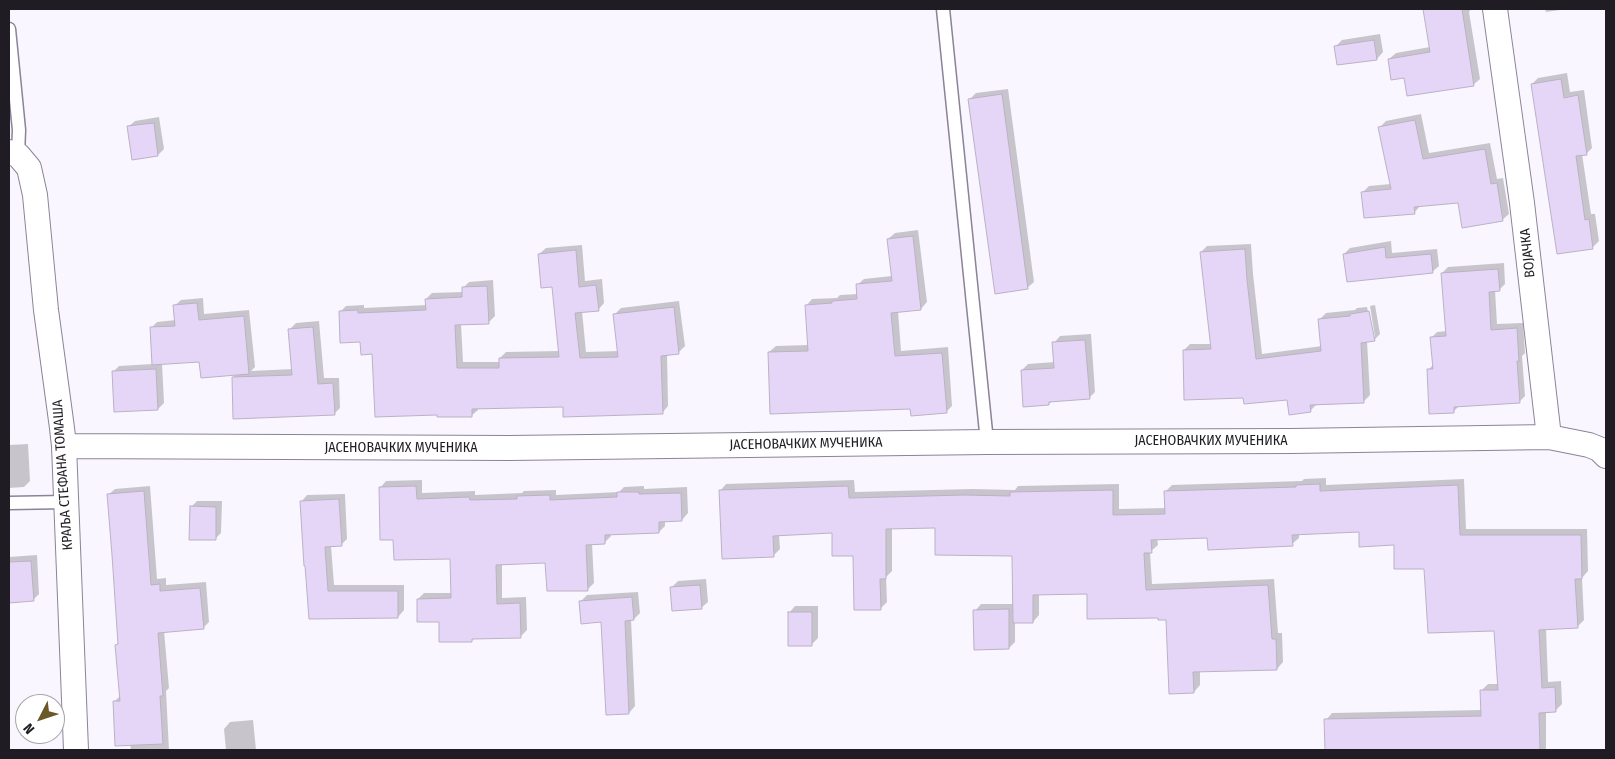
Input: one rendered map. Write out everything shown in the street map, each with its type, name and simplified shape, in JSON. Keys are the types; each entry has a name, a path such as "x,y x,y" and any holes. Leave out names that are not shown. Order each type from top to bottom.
{"street":[{"name":"ВОЈАЧКА","path":"1495,9 1522,203 1549,437"},
{"name":"КРАЉА СТЕФАНА ТОМАША","path":"13,153 29,168 35,194 46,310 64,446 76,750"},
{"name":"ЈАСЕНОВАЧКИХ МУЧЕНИКА","path":"64,446 509,448 1549,437"},
{"path":"1549,437 1590,445 1599,449 1606,456"}],"lane":[{"path":"942,9 987,442"},
{"path":"9,29 19,130 13,153"},
{"path":"9,503 66,502"}],"building":[{"path":"1423,9 1462,9 1474,86 1407,96 1404,78 1391,80 1388,59 1430,52"},
{"path":"1374,40 1377,60 1337,65 1334,46"},
{"path":"1561,79 1564,98 1578,95 1587,155 1576,156 1585,220 1589,219 1593,249 1557,254 1531,84"},
{"path":"1002,94 1028,289 995,294 968,99"},
{"path":"1415,120 1423,159 1485,149 1491,184 1497,183 1503,221 1462,228 1458,203 1414,207 1415,214 1364,218 1361,192 1391,189 1378,127"},
{"path":"154,123 158,156 132,160 127,126"},
{"path":"913,236 921,310 891,313 895,356 942,353 947,413 911,416 910,409 770,414 768,352 808,351 805,305 857,299 856,284 892,281 887,239"},
{"path":"1385,247 1386,258 1431,254 1433,273 1347,282 1343,254"},
{"path":"1245,249 1256,359 1321,351 1318,319 1350,316 1350,314 1369,311 1375,341 1361,343 1364,403 1310,405 1311,412 1289,415 1287,400 1244,404 1243,398 1184,400 1183,350 1211,349 1200,252"},
{"path":"576,250 579,287 596,285 599,311 575,313 580,358 618,357 613,314 674,307 679,354 661,356 663,414 563,417 563,407 472,409 472,417 437,417 437,415 375,417 372,354 361,355 360,342 340,343 339,311 358,310 358,313 426,310 425,299 462,297 462,287 487,286 489,324 455,325 457,368 499,368 499,358 559,357 552,287 541,288 538,254"},
{"path":"1498,269 1500,291 1489,292 1491,330 1517,328 1520,403 1454,407 1454,413 1429,414 1427,369 1433,369 1430,337 1446,336 1441,273"},
{"path":"197,303 199,320 244,316 249,374 201,378 199,362 152,365 150,327 175,326 173,305"},
{"path":"313,327 318,384 333,383 335,415 233,419 232,377 292,375 288,329"},
{"path":"1085,340 1090,399 1049,402 1049,405 1023,407 1021,370 1054,368 1052,342"},
{"path":"156,369 158,410 114,412 112,371"},
{"path":"1320,484 1320,491 1458,485 1460,535 1581,535 1582,579 1575,579 1578,628 1539,630 1542,688 1555,687 1556,712 1539,713 1540,750 1325,750 1324,719 1481,716 1480,690 1498,690 1494,631 1428,633 1424,569 1394,569 1394,545 1359,547 1359,532 1292,535 1293,546 1208,550 1207,538 1151,540 1152,553 1144,553 1146,590 1268,585 1272,639 1276,639 1277,670 1193,672 1194,693 1169,694 1166,620 1158,620 1158,618 1087,619 1087,594 1033,595 1033,623 1013,623 1012,556 935,555 935,528 886,529 886,579 880,579 881,610 854,610 853,556 832,556 832,533 773,536 774,557 722,559 719,490 848,486 849,498 964,495 1010,496 1010,492 1113,490 1113,515 1165,514 1164,491 1296,487 1296,485"},
{"path":"416,486 417,499 469,497 470,500 517,499 517,496 550,495 550,500 617,497 617,492 639,492 639,494 681,493 682,521 659,522 659,533 605,535 605,544 586,545 588,591 547,591 545,563 496,565 497,604 520,603 521,638 472,639 472,642 439,642 439,622 417,622 417,599 451,598 450,559 394,560 393,540 380,540 379,487"},
{"path":"144,491 151,585 160,584 160,591 200,588 204,629 158,633 163,696 160,696 163,744 115,746 113,701 120,701 115,645 118,644 107,494"},
{"path":"339,499 342,546 325,547 328,591 398,591 398,618 309,619 300,501"},
{"path":"190,506 216,507 216,540 189,540"},
{"path":"31,561 34,601 9,603 9,562"},
{"path":"700,585 702,609 672,611 670,587"},
{"path":"632,597 634,620 625,621 629,714 606,715 601,622 581,624 579,601"},
{"path":"1009,609 1009,649 974,650 973,610"},
{"path":"788,612 812,612 812,646 788,646"}]}
